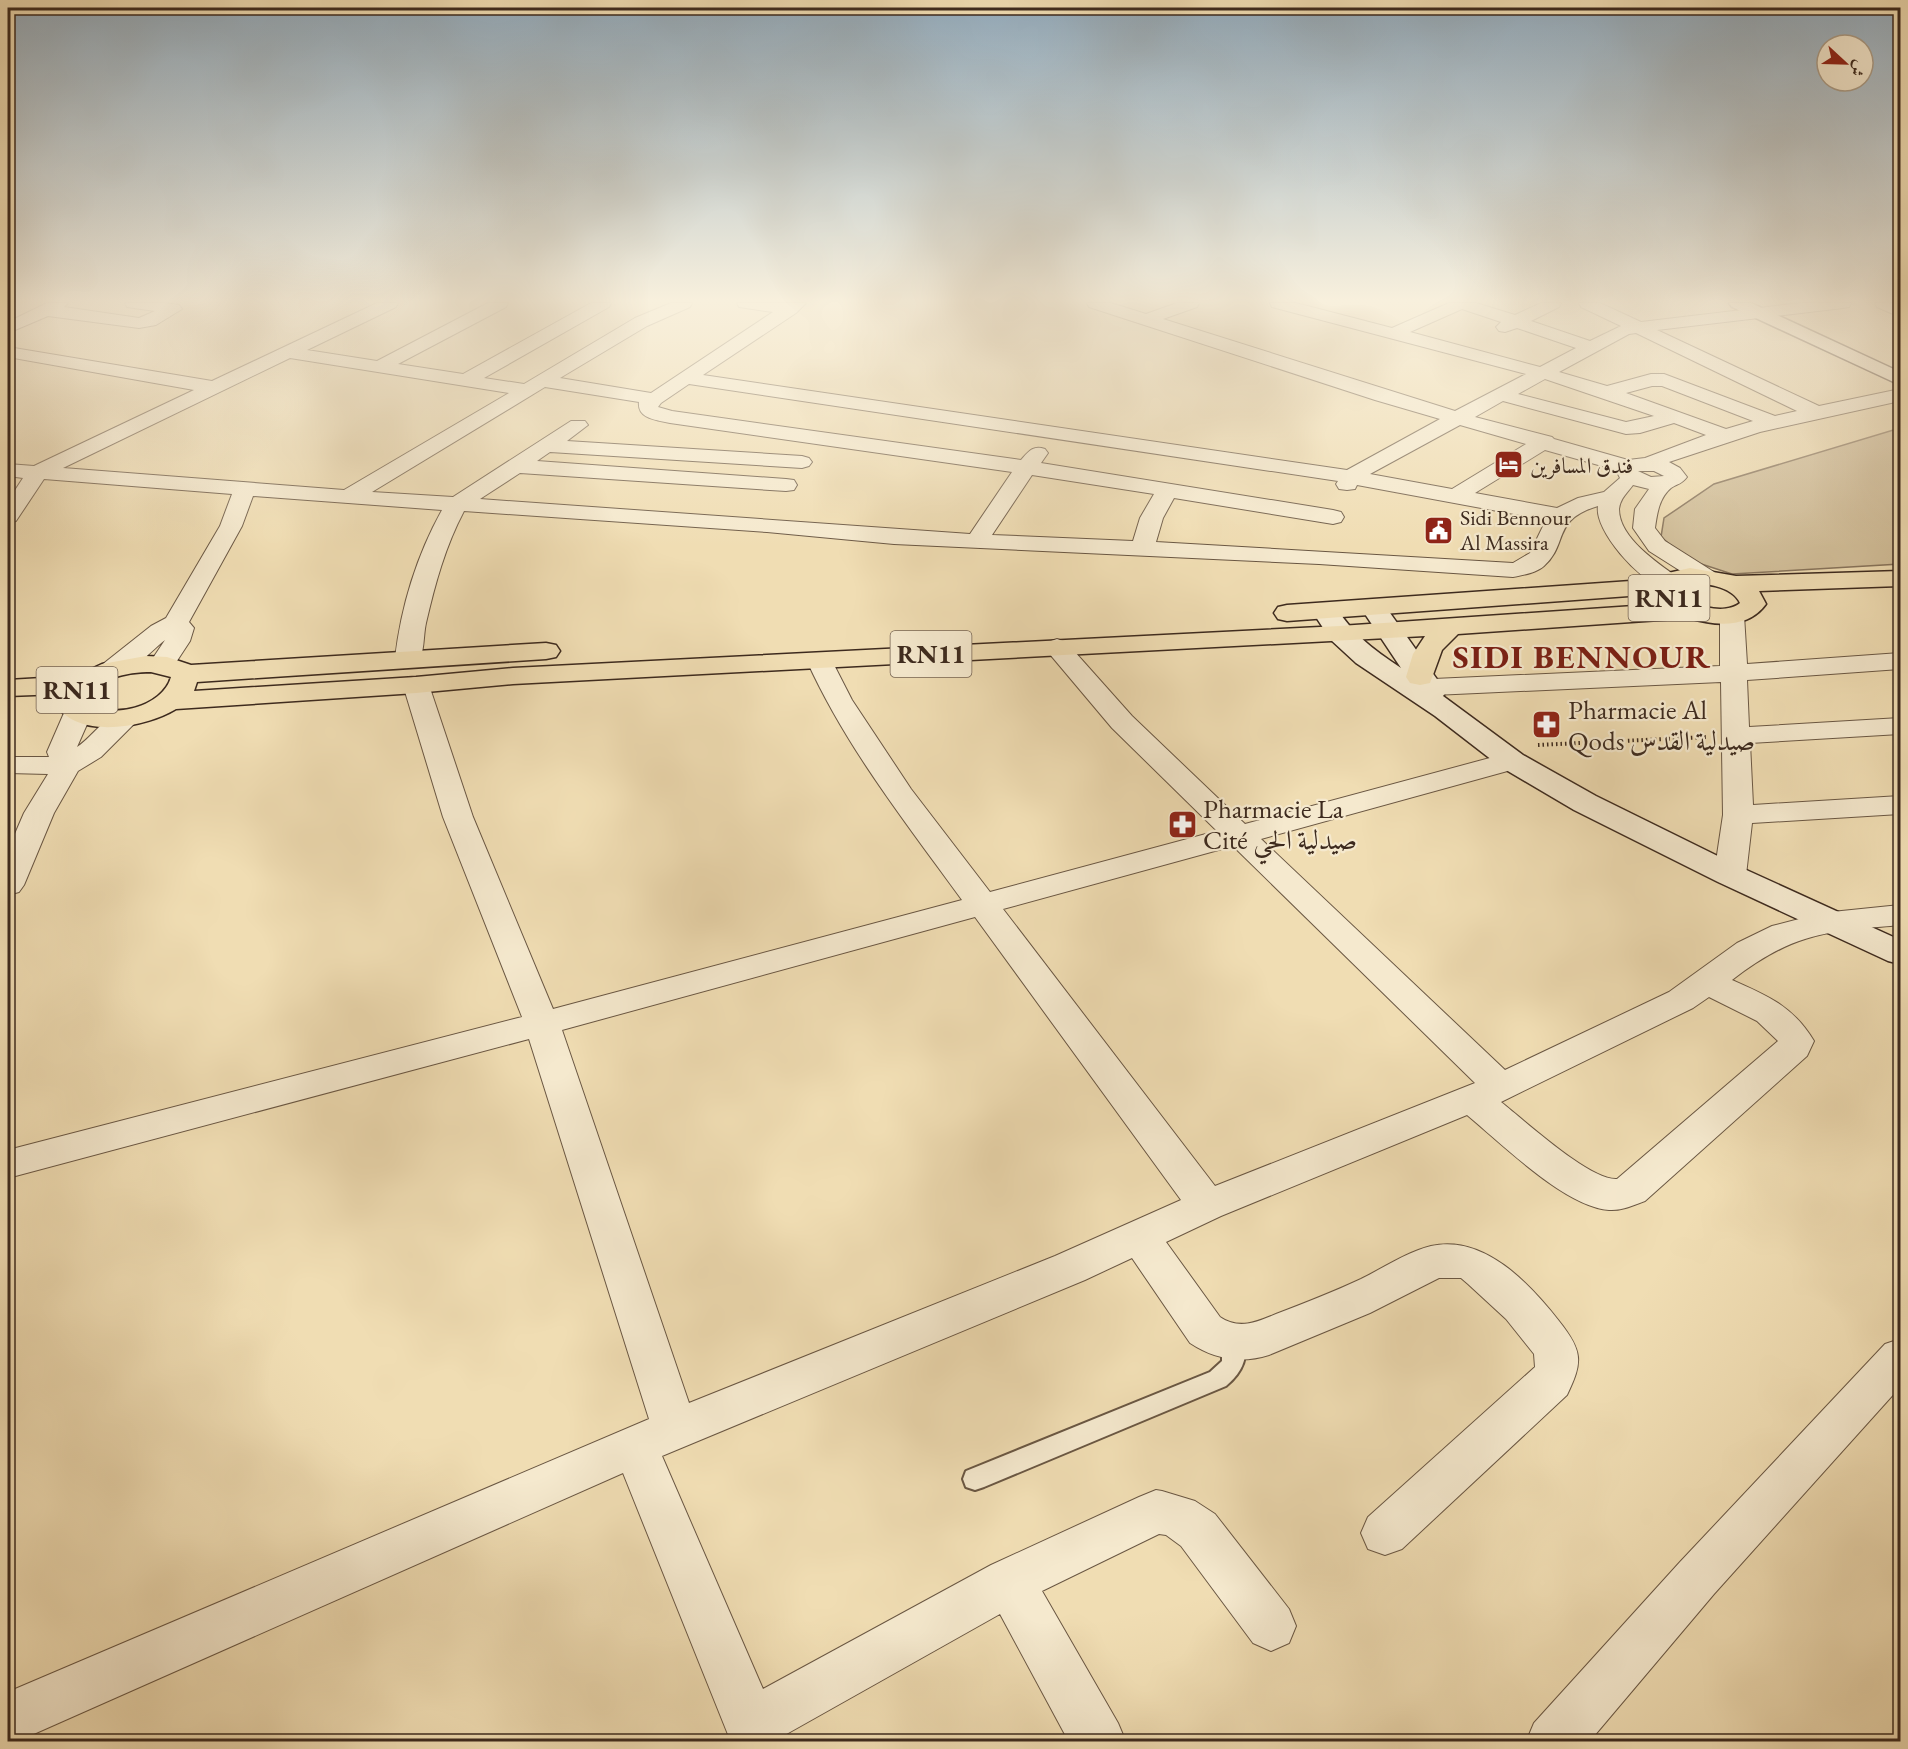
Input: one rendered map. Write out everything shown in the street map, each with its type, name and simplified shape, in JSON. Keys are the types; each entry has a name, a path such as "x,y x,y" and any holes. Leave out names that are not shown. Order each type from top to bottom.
{"main road":[{"name":"RN11","path":"8,708 77,701 112,670 129,665 174,669 513,675 820,661 1340,634 1381,620 1666,584 1677,578 1706,577 1734,584 1900,579"},
{"name":"RN11","path":"1666,584 1666,594 1674,603 1704,614 1900,596"},
{"name":"RN11","path":"1734,584 1749,594 1743,609"},
{"name":"RN11","path":"8,688 77,701 98,718 127,717 151,711 171,701 412,672 837,639 1324,611 1381,620 1451,626 1690,610"},
{"path":"1324,611 1340,634 1366,657 1426,690 1503,754 1585,804 1730,875 1900,953"},
{"path":"1381,620 1426,690"},
{"path":"1426,690 1422,662 1429,646 1451,626"},
{"path":"171,701 186,685 174,669"}],"street":[{"path":"197,385 211,387"},
{"path":"8,516 38,472 216,385"},
{"path":"519,385 654,399"},
{"path":"677,385 654,399 647,408 651,413 1028,466 1334,517"},
{"path":"730,385 1351,477 1562,516"},
{"path":"1345,385 1545,441 1637,470 1665,468 1677,477 1646,509 1644,528 1657,546 1706,577"},
{"path":"1319,557 1351,477 1385,456 1521,385"},
{"path":"1583,385 1725,435"},
{"path":"1608,392 1634,385"},
{"path":"1676,385 1773,422"},
{"path":"1758,385 1816,412"},
{"path":"348,497 535,386"},
{"path":"1666,584 1619,539 1610,518 1611,497 1637,470 1675,451 1725,435 1900,394"},
{"path":"1501,395 1626,428 1640,427 1677,417"},
{"path":"767,525 774,505 802,462 854,404"},
{"path":"1724,456 1774,440 1900,408"},
{"path":"578,425 456,505 439,536 424,581 411,632 412,672 458,817 542,1024 656,1439 755,1733 1009,1582 1156,1512 1167,1512 1184,1519 1198,1530 1271,1626"},
{"path":"976,542 1008,491 1057,432"},
{"path":"1456,496 1545,441"},
{"path":"547,446 802,462"},
{"path":"516,466 786,485"},
{"path":"8,470 976,542 1319,557 1513,570 1526,569 1538,561 1553,528 1562,516 1591,501 1611,497"},
{"path":"563,512 600,471"},
{"path":"112,670 160,631 176,623 231,526 245,489"},
{"path":"1144,550 1144,536 1149,521 1168,490"},
{"path":"1730,875 1738,814 1735,673 1743,609"},
{"path":"174,669 181,628 176,623"},
{"path":"1057,647 1122,722 1239,835 1486,1093 1577,1182 1608,1195 1631,1190 1689,1143 1794,1047 1796,1041 1782,1022 1708,983"},
{"path":"820,661 838,700 860,736 1207,1205"},
{"path":"1426,690 1735,673 1900,661"},
{"path":"67,766 62,752 77,701"},
{"path":"8,885 39,813 67,766 91,751 127,717"},
{"path":"1735,736 1900,726"},
{"path":"8,1164 542,1024 1239,835 1503,754"},
{"path":"8,765 67,766"},
{"path":"1738,814 1900,805"},
{"path":"8,1718 656,1439 1070,1268 1207,1205 1486,1093 1635,1024 1708,983 1749,951 1790,930 1830,921 1900,915"},
{"path":"1139,1236 1205,1330 1218,1338 1233,1342 1254,1342 1355,1301 1433,1262 1446,1261 1461,1262 1475,1267 1491,1279 1544,1331 1552,1342 1557,1356 1558,1368 1551,1382 1385,1533"},
{"path":"1553,1742 1697,1578 1900,1357"},
{"path":"1009,1582 1099,1742"}],"lane":[{"path":"975,1479 1218,1379 1229,1371 1235,1361 1233,1342"}],"path":[{"path":"1503,754 1735,736"}],"shaded area":[{"path":"1900,428 1900,564 1732,574 1689,560 1661,537 1664,518 1714,484"}],"place":[{"name":"فندق المسافرين","path":"1509,465"},
{"name":"Sidi Bennour Al Massira","path":"1439,530"},
{"name":"Pharmacie Al Qods صيدلية القدس","path":"1547,725"},
{"name":"Pharmacie La Cité صيدلية الحي","path":"1182,824"}],"district":[{"name":"SIDI BENNOUR","path":"1582,656"}]}
